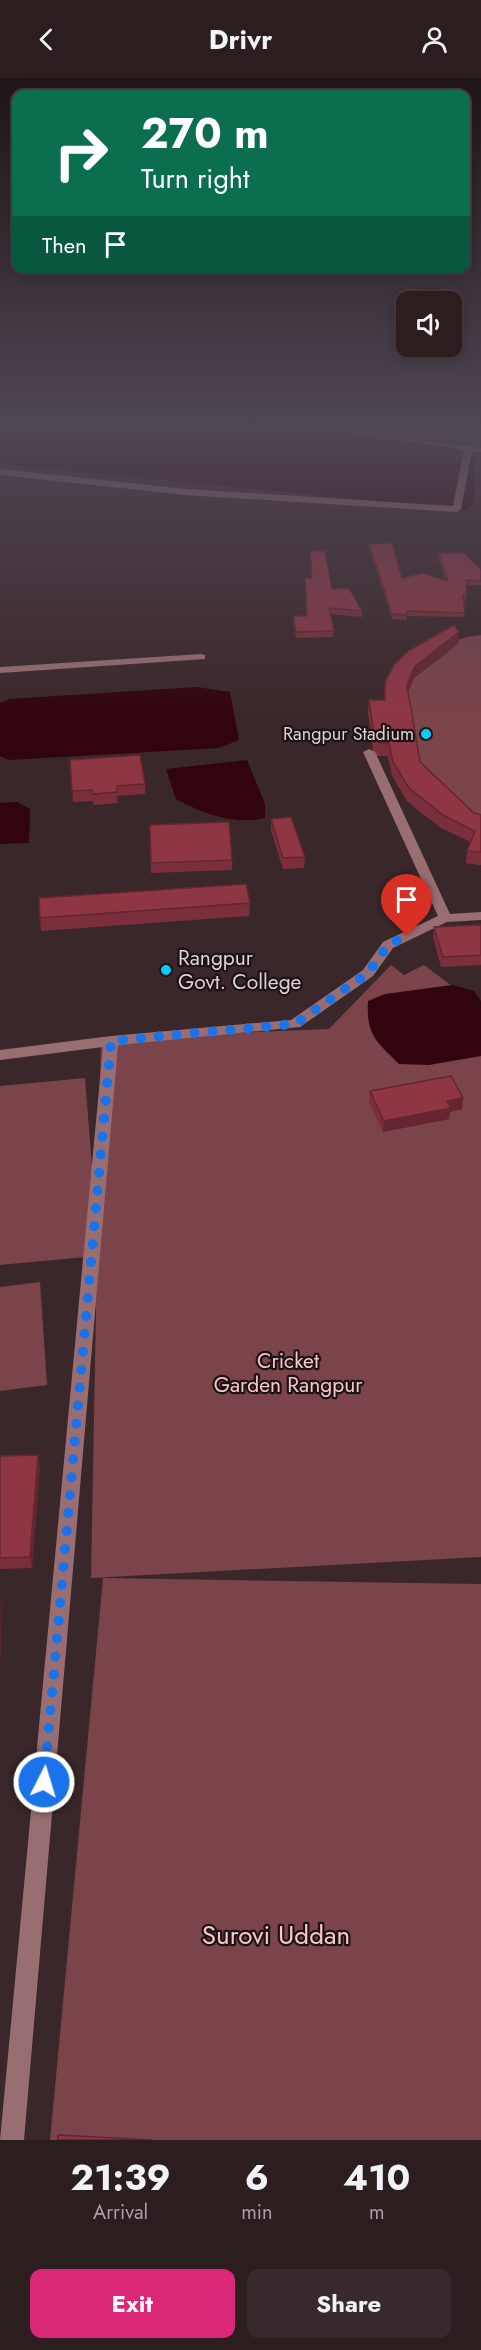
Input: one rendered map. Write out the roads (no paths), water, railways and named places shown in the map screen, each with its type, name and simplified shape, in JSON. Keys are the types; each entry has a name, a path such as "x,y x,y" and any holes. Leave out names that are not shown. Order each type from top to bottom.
{"street":[{"path":"0,670 201,657"},
{"path":"369,752 445,918"},
{"path":"0,1055 111,1041 295,1024 368,973 388,945 445,918 481,916"},
{"path":"11,2140 111,1041"}],"place":[{"name":"Rangpur Stadium","path":"426,734"},
{"name":"Rangpur Govt. College","path":"166,970"}],"park label":[{"name":"Cricket Garden Rangpur","path":"288,1373"},
{"name":"Surovi Uddan","path":"276,1935"}]}
